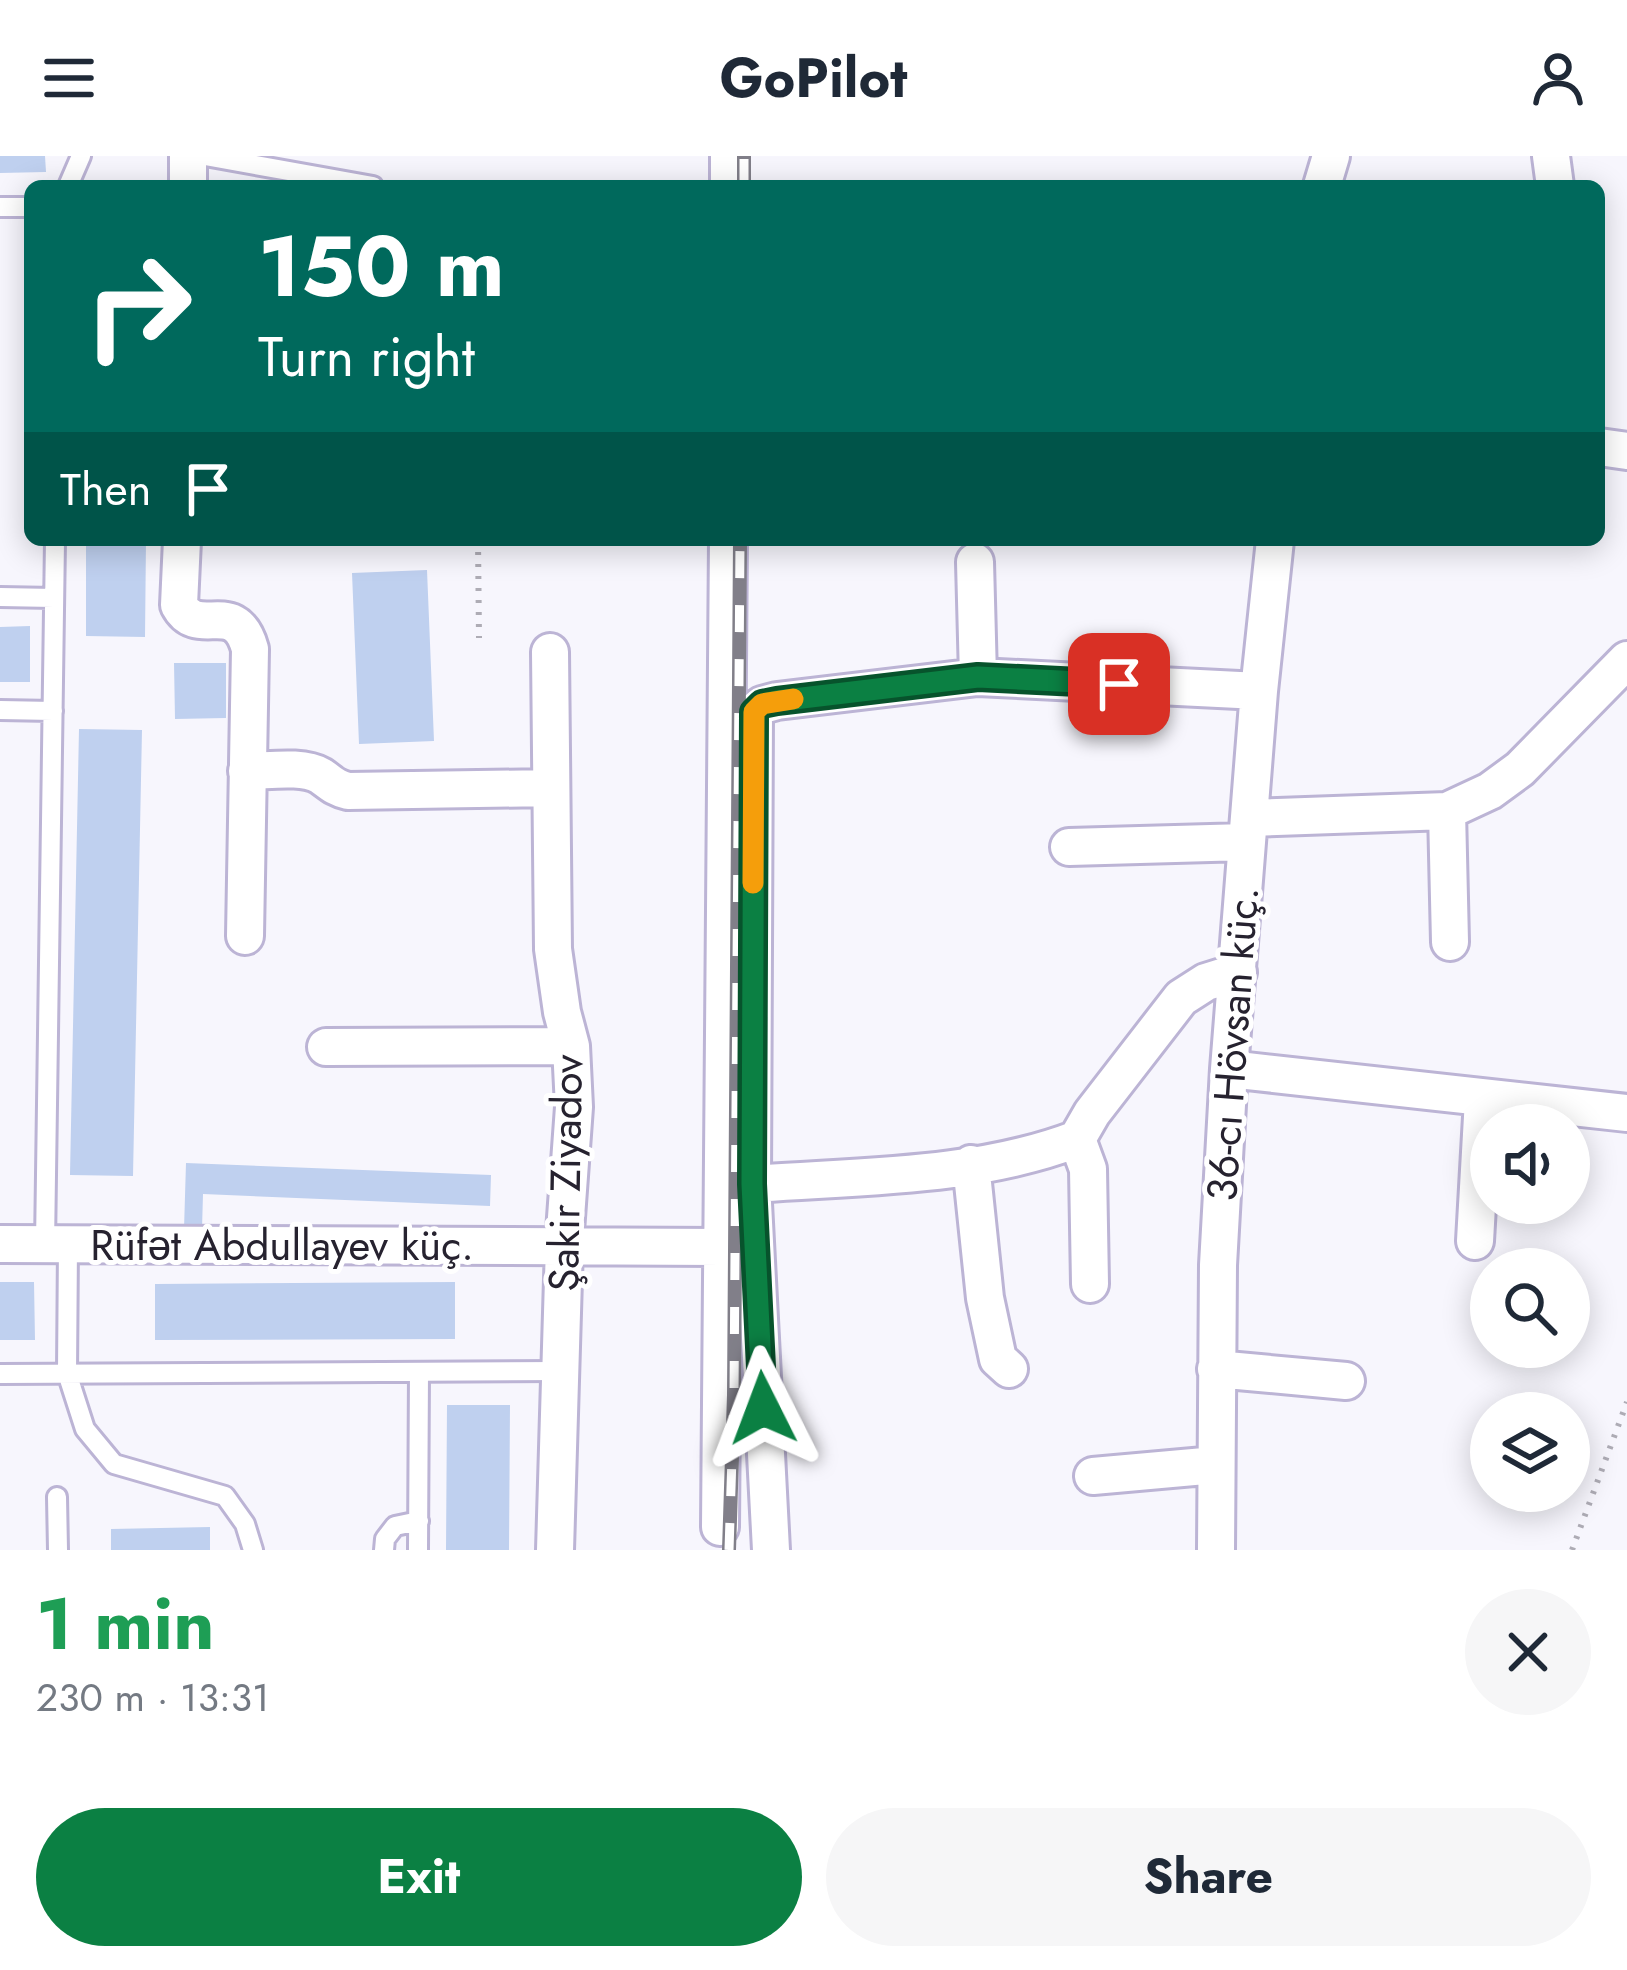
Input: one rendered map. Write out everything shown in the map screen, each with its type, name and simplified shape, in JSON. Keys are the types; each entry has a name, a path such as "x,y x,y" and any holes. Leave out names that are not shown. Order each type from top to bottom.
{"street":[{"path":"182,546 178,605 183,614 235,622 245,631 250,649 245,936"},
{"path":"721,1527 728,546"},
{"name":"36-cı Hövsan küç.","path":"1216,1550 1217,1265 1247,830 1274,546"},
{"path":"975,562 978,677"},
{"name":"Şakir Ziyadov","path":"550,652 553,949 571,1046 574,1107 564,1245 555,1550"},
{"path":"1069,847 1447,811 1520,769 1627,660"},
{"path":"771,1550 752,1184 754,712 762,704 777,701 978,677 1259,691"},
{"path":"248,772 301,771 348,791 551,788"},
{"path":"1447,811 1450,942"},
{"path":"752,1184 938,1170 1040,1153 1077,1139 1181,998 1206,982 1238,973"},
{"path":"326,1047 571,1046"},
{"path":"1229,1069 1627,1113"},
{"path":"1474,1241 1483,1099"},
{"path":"1077,1139 1088,1169 1090,1284"},
{"path":"971,1164 986,1298 998,1358 1010,1369"},
{"name":"Rüfət Abdullayev küç.","path":"0,1244 723,1247"},
{"path":"1216,1370 1346,1381"},
{"path":"1094,1476 1216,1465"}],"lane":[{"path":"205,156 339,180"},
{"path":"55,546 56,1245 67,1372 85,1429 115,1463 225,1496 245,1524 253,1550"},
{"path":"0,597 55,598"},
{"path":"0,710 52,711"},
{"path":"0,1374 561,1371"},
{"path":"418,1550 419,1372"},
{"path":"57,1497 58,1550"},
{"path":"384,1550 385,1539 395,1526 418,1521"}],"path":[{"path":"478,546 479,638"},
{"path":"1573,1550 1627,1402"}],"building":[{"path":"0,156 45,156 46,172 0,173"},
{"path":"86,546 146,546 145,637 86,636"},
{"path":"427,570 434,741 359,744 352,573"},
{"path":"30,626 30,682 0,682 0,627"},
{"path":"174,663 226,663 226,718 175,719"},
{"path":"79,729 142,730 133,1176 70,1175"},
{"path":"186,1163 491,1175 490,1206 203,1194 202,1229 184,1229"},
{"path":"0,1282 34,1282 35,1340 0,1340"},
{"path":"455,1282 455,1339 155,1340 155,1284"},
{"path":"447,1405 510,1405 509,1550 446,1550"},
{"path":"210,1527 210,1550 111,1550 111,1529"}],"railway":[{"path":"744,156 744,180"},
{"path":"729,1550 740,546"}],"slow traffic":[{"path":"753,883 754,712 762,704 793,699"}],"route":[{"path":"763,1408 752,1184 754,712 762,704 777,701 978,677 1119,684"}]}
